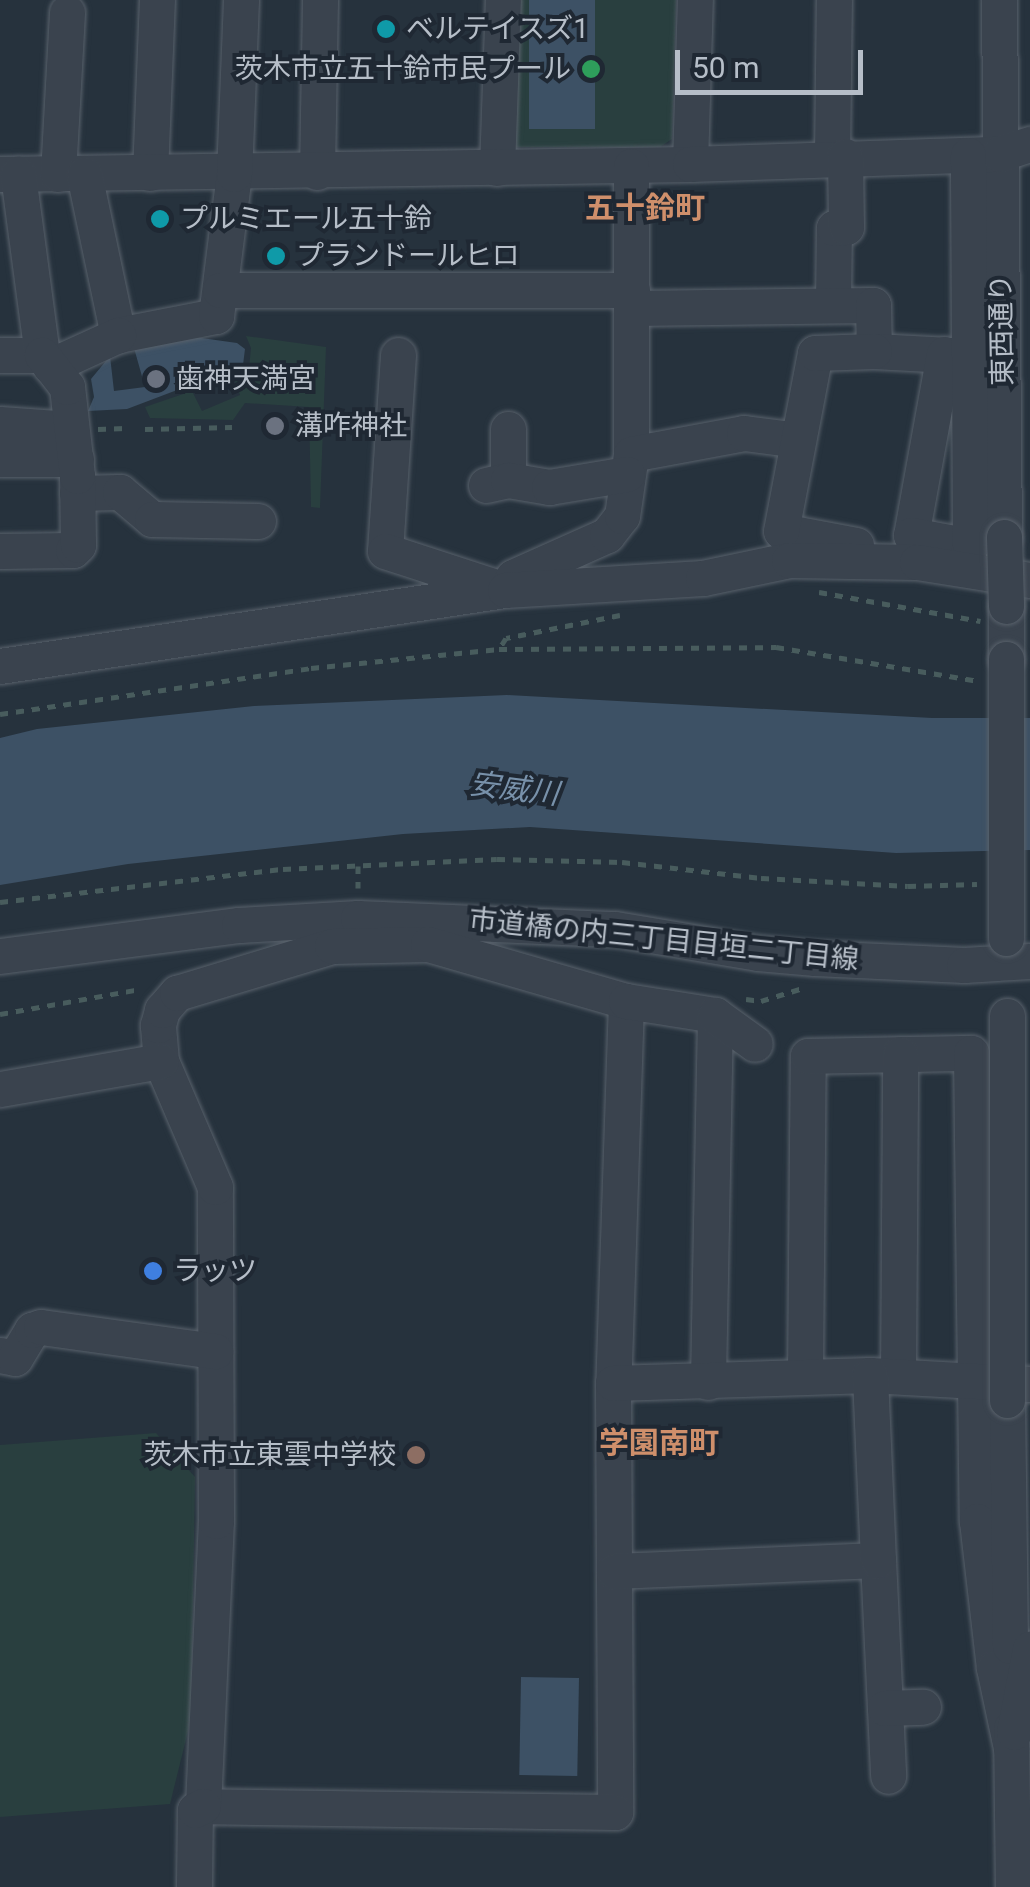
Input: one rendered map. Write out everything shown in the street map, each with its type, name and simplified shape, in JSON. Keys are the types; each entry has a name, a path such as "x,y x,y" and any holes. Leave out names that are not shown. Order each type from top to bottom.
{"street":[{"path":"150,173 157,0"},
{"path":"0,355 46,361 118,335 216,316 234,174 241,0"},
{"path":"318,172 320,0"},
{"path":"498,168 502,0"},
{"path":"690,164 694,0"},
{"path":"833,305 834,228 846,227 838,156 834,0"},
{"name":"東西通り","path":"998,0 1011,151 1004,537 1007,603 999,672 1014,953 1006,1016 1018,1392 1011,1748"},
{"path":"67,12 71,174 118,335"},
{"path":"0,551 73,550 78,545 67,387 46,361 9,174 631,166 1011,151 911,536 967,557 1007,603"},
{"path":"505,590 513,577 607,535 622,516 629,464 631,166"},
{"path":"220,290 872,304 874,352"},
{"path":"866,561 860,545 781,531 815,353 956,355"},
{"path":"398,355 385,551 505,590"},
{"path":"956,355 967,557"},
{"path":"0,424 74,460 152,519 258,521"},
{"path":"508,429 497,483 549,487 744,432 798,440"},
{"path":"0,459 74,460"},
{"path":"0,666 505,590 704,578 789,560 967,557 1030,562"},
{"name":"市道橋の内三丁目目垣二丁目線","path":"0,956 239,925 387,931 615,929 758,954 964,964 1014,953"},
{"path":"203,1806 216,1521 215,1187 161,1061 158,1025 162,1010 177,993 387,931 626,1001 715,1015 755,1044"},
{"path":"194,1887 195,1810 203,1806 615,1812 613,1383 626,1001"},
{"path":"708,1382 715,1015"},
{"path":"971,1053 977,1520 994,1668 1011,1748 1013,1887"},
{"path":"888,1776 878,1560 900,1054"},
{"path":"805,1375 808,1056 1030,1055"},
{"path":"0,1089 161,1061"},
{"path":"0,1355 15,1358 32,1330 41,1327 215,1351"},
{"path":"613,1383 884,1375 977,1380 1018,1392"},
{"path":"614,1571 878,1560"},
{"path":"1011,1748 1030,1649"},
{"path":"885,1708 922,1707"}],"path":[{"path":"145,428 232,427"},
{"path":"814,592 1007,603"},
{"path":"499,649 506,638 638,612"},
{"path":"0,714 311,668 499,649 776,647 999,672"},
{"path":"0,902 283,869 498,859 622,862 760,878 890,885 995,884"},
{"path":"0,1014 146,988"}],"green space":[{"name":"茨木市立五十鈴市民プール","path":"509,0 676,0 672,139 660,147 513,147"},
{"path":"246,336 326,347 320,508 311,507 309,407 245,403 233,420 150,418 145,407 192,391 202,411 240,395 233,375 249,368 251,348"},
{"path":"156,1433 195,1477 191,1719 170,1804 0,1817 0,1445"}],"water":[{"path":"529,0 595,0 595,129 529,129"},
{"path":"187,336 237,343 245,349 243,365 127,409 88,411 94,397 91,379 110,356 114,391 145,387 134,348"},
{"name":"安威川","path":"507,695 932,718 1030,718 1030,850 896,853 530,827 403,834 128,864 0,885 0,738 37,729 254,706"},
{"path":"521,1677 579,1678 577,1776 519,1775"}],"place":[{"name":"ベルテイスズ1","path":"386,29"},
{"name":"茨木市立五十鈴市民プール","path":"591,69"},
{"name":"プルミエール五十鈴","path":"160,219"},
{"name":"プランドールヒロ","path":"276,256"},
{"name":"歯神天満宮","path":"156,379"},
{"name":"溝咋神社","path":"275,426"},
{"name":"ラッツ","path":"153,1271"},
{"name":"茨木市立東雲中学校","path":"416,1455"}],"district":[{"name":"五十鈴町","path":"645,208"},
{"name":"学園南町","path":"659,1443"}]}
